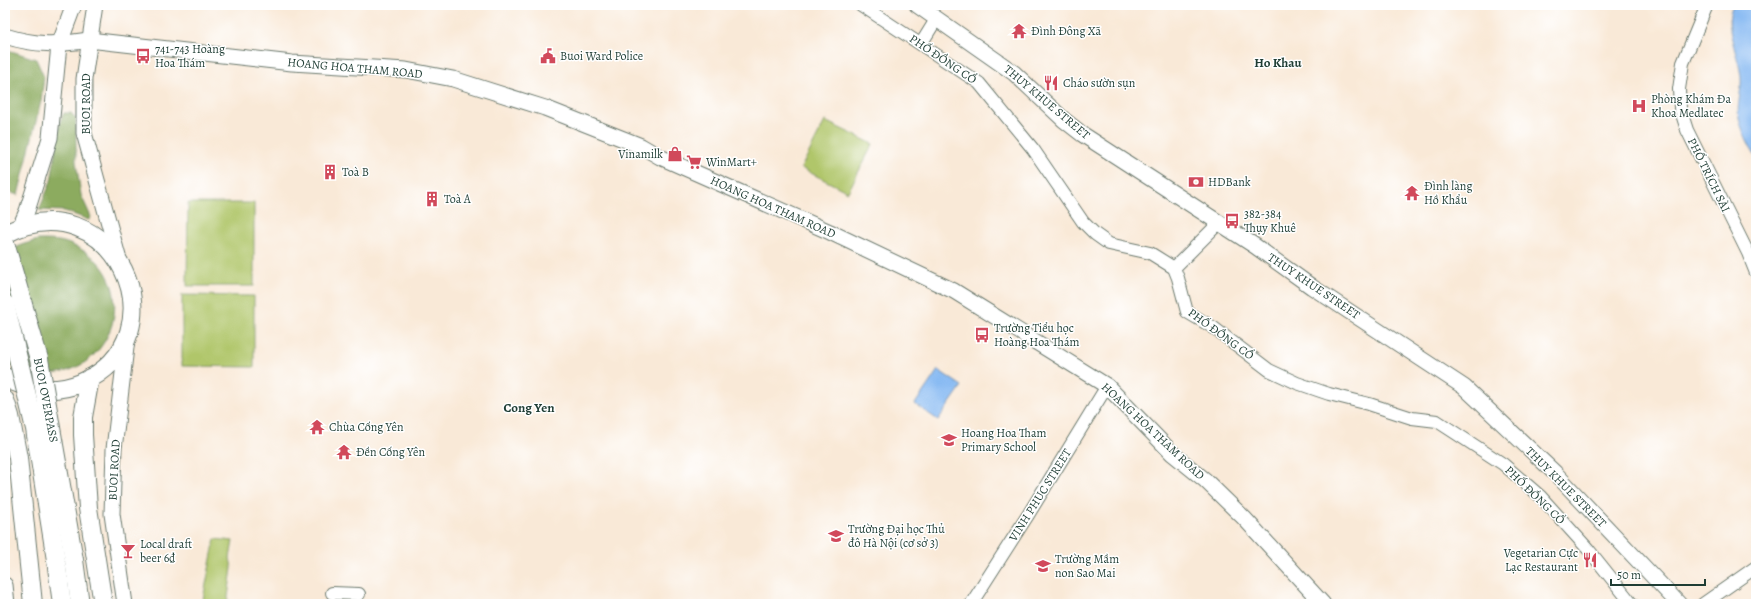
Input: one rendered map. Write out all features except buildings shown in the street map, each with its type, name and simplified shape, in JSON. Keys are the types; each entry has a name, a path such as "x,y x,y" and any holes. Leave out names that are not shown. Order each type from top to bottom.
{"highway":[{"path":"5,377 22,385 40,389 63,388 90,378 106,367 118,353 127,336 132,317 132,297 128,278 119,260 104,243 86,231 64,224 42,222 12,231"},
{"name":"BUOI OVERPASS","path":"5,243 39,359 74,560 80,604"},
{"name":"BUOI OVERPASS","path":"5,304 34,429 62,604"},
{"path":"90,378 83,417 83,435 88,508 102,604"},
{"path":"5,400 10,416 18,458 33,604"}],"main road":[{"path":"12,231 27,211 50,138 59,45 74,5"},
{"name":"BUOI ROAD","path":"95,5 84,79 84,133 119,260"},
{"name":"THUY KHUE STREET","path":"917,5 938,18 1014,73 1064,120 1082,134 1219,223 1464,387 1555,473 1679,604"},
{"name":"HOANG HOA THAM ROAD","path":"5,36 27,43 59,45 90,40 292,63 406,70 466,82 546,108 641,146 660,157 830,232 954,291 1107,386 1173,454 1205,480 1244,518 1323,604"},
{"name":"BUOI ROAD","path":"125,604 112,514 114,449 127,336"},
{"path":"5,586 8,604"}],"street":[{"name":"PHỐ ĐỒNG CỔ","path":"861,5 979,83 1033,149 1083,222 1095,234 1109,244 1150,253 1174,268 1178,278 1186,312 1214,328 1269,370 1297,383 1329,394 1369,404 1412,418 1437,421 1503,464 1540,496 1588,548 1632,604"},
{"name":"PHỐ TRÍCH SÀI","path":"1706,5 1683,63 1680,83 1680,108 1687,130 1748,253 1756,273"},
{"path":"921,44 938,18"},
{"path":"1174,268 1219,223"},
{"name":"VINH PHUC STREET","path":"971,604 1028,515 1107,386"},
{"path":"1703,604 1756,567"},
{"path":"332,593 359,594"}],"green space":[{"path":"5,49 36,59 44,77 41,101 18,195 5,191 5,170 9,164 9,154 5,140"},
{"path":"64,113 71,113 76,118 76,162 81,195 91,217 89,220 65,211 39,210 51,181 61,119"},
{"path":"825,121 873,144 848,192 801,168"},
{"path":"188,203 254,203 254,286 187,286"},
{"path":"38,240 61,241 74,246 95,259 109,278 114,298 113,320 105,340 92,357 72,369 48,374 36,374 25,371 14,367 5,360 5,254 21,245"},
{"path":"182,295 254,296 254,367 182,366"},
{"path":"215,539 233,541 230,558 232,568 227,604 202,604"}],"water":[{"path":"1733,5 1756,5 1756,158 1742,129 1738,113 1741,78 1732,42 1729,22"},
{"path":"938,370 962,386 938,420 915,404"}],"place":[{"name":"Đình Đông Xã","path":"1019,31"},
{"name":"741-743 Hoàng Hoa Thám","path":"143,56"},
{"name":"Buoi Ward Police","path":"548,56"},
{"name":"Cháo sườn sụn","path":"1051,83"},
{"name":"Phòng Khám Đa Khoa Medlatec","path":"1639,106"},
{"name":"Vinamilk","path":"675,154"},
{"name":"WinMart+","path":"694,162"},
{"name":"Toà B","path":"330,172"},
{"name":"HDBank","path":"1196,182"},
{"name":"Đình làng Hồ Khẩu","path":"1412,193"},
{"name":"Toà A","path":"432,199"},
{"name":"382-384 Thụy Khuê","path":"1232,221"},
{"name":"Trường Tiểu học Hoàng Hoa Thám","path":"982,335"},
{"name":"Chùa Cống Yên","path":"317,427"},
{"name":"Hoang Hoa Tham Primary School","path":"949,440"},
{"name":"Đền Cống Yên","path":"344,452"},
{"name":"Trường Đại học Thủ đô Hà Nội (cơ sở 3)","path":"836,536"},
{"name":"Local draft beer 6₫","path":"128,551"},
{"name":"Vegetarian Cực Lạc Restaurant","path":"1590,560"},
{"name":"Trường Mầm non Sao Mai","path":"1043,566"}],"district":[{"name":"Ho Khau","path":"1278,62"},
{"name":"Cong Yen","path":"529,407"}]}
